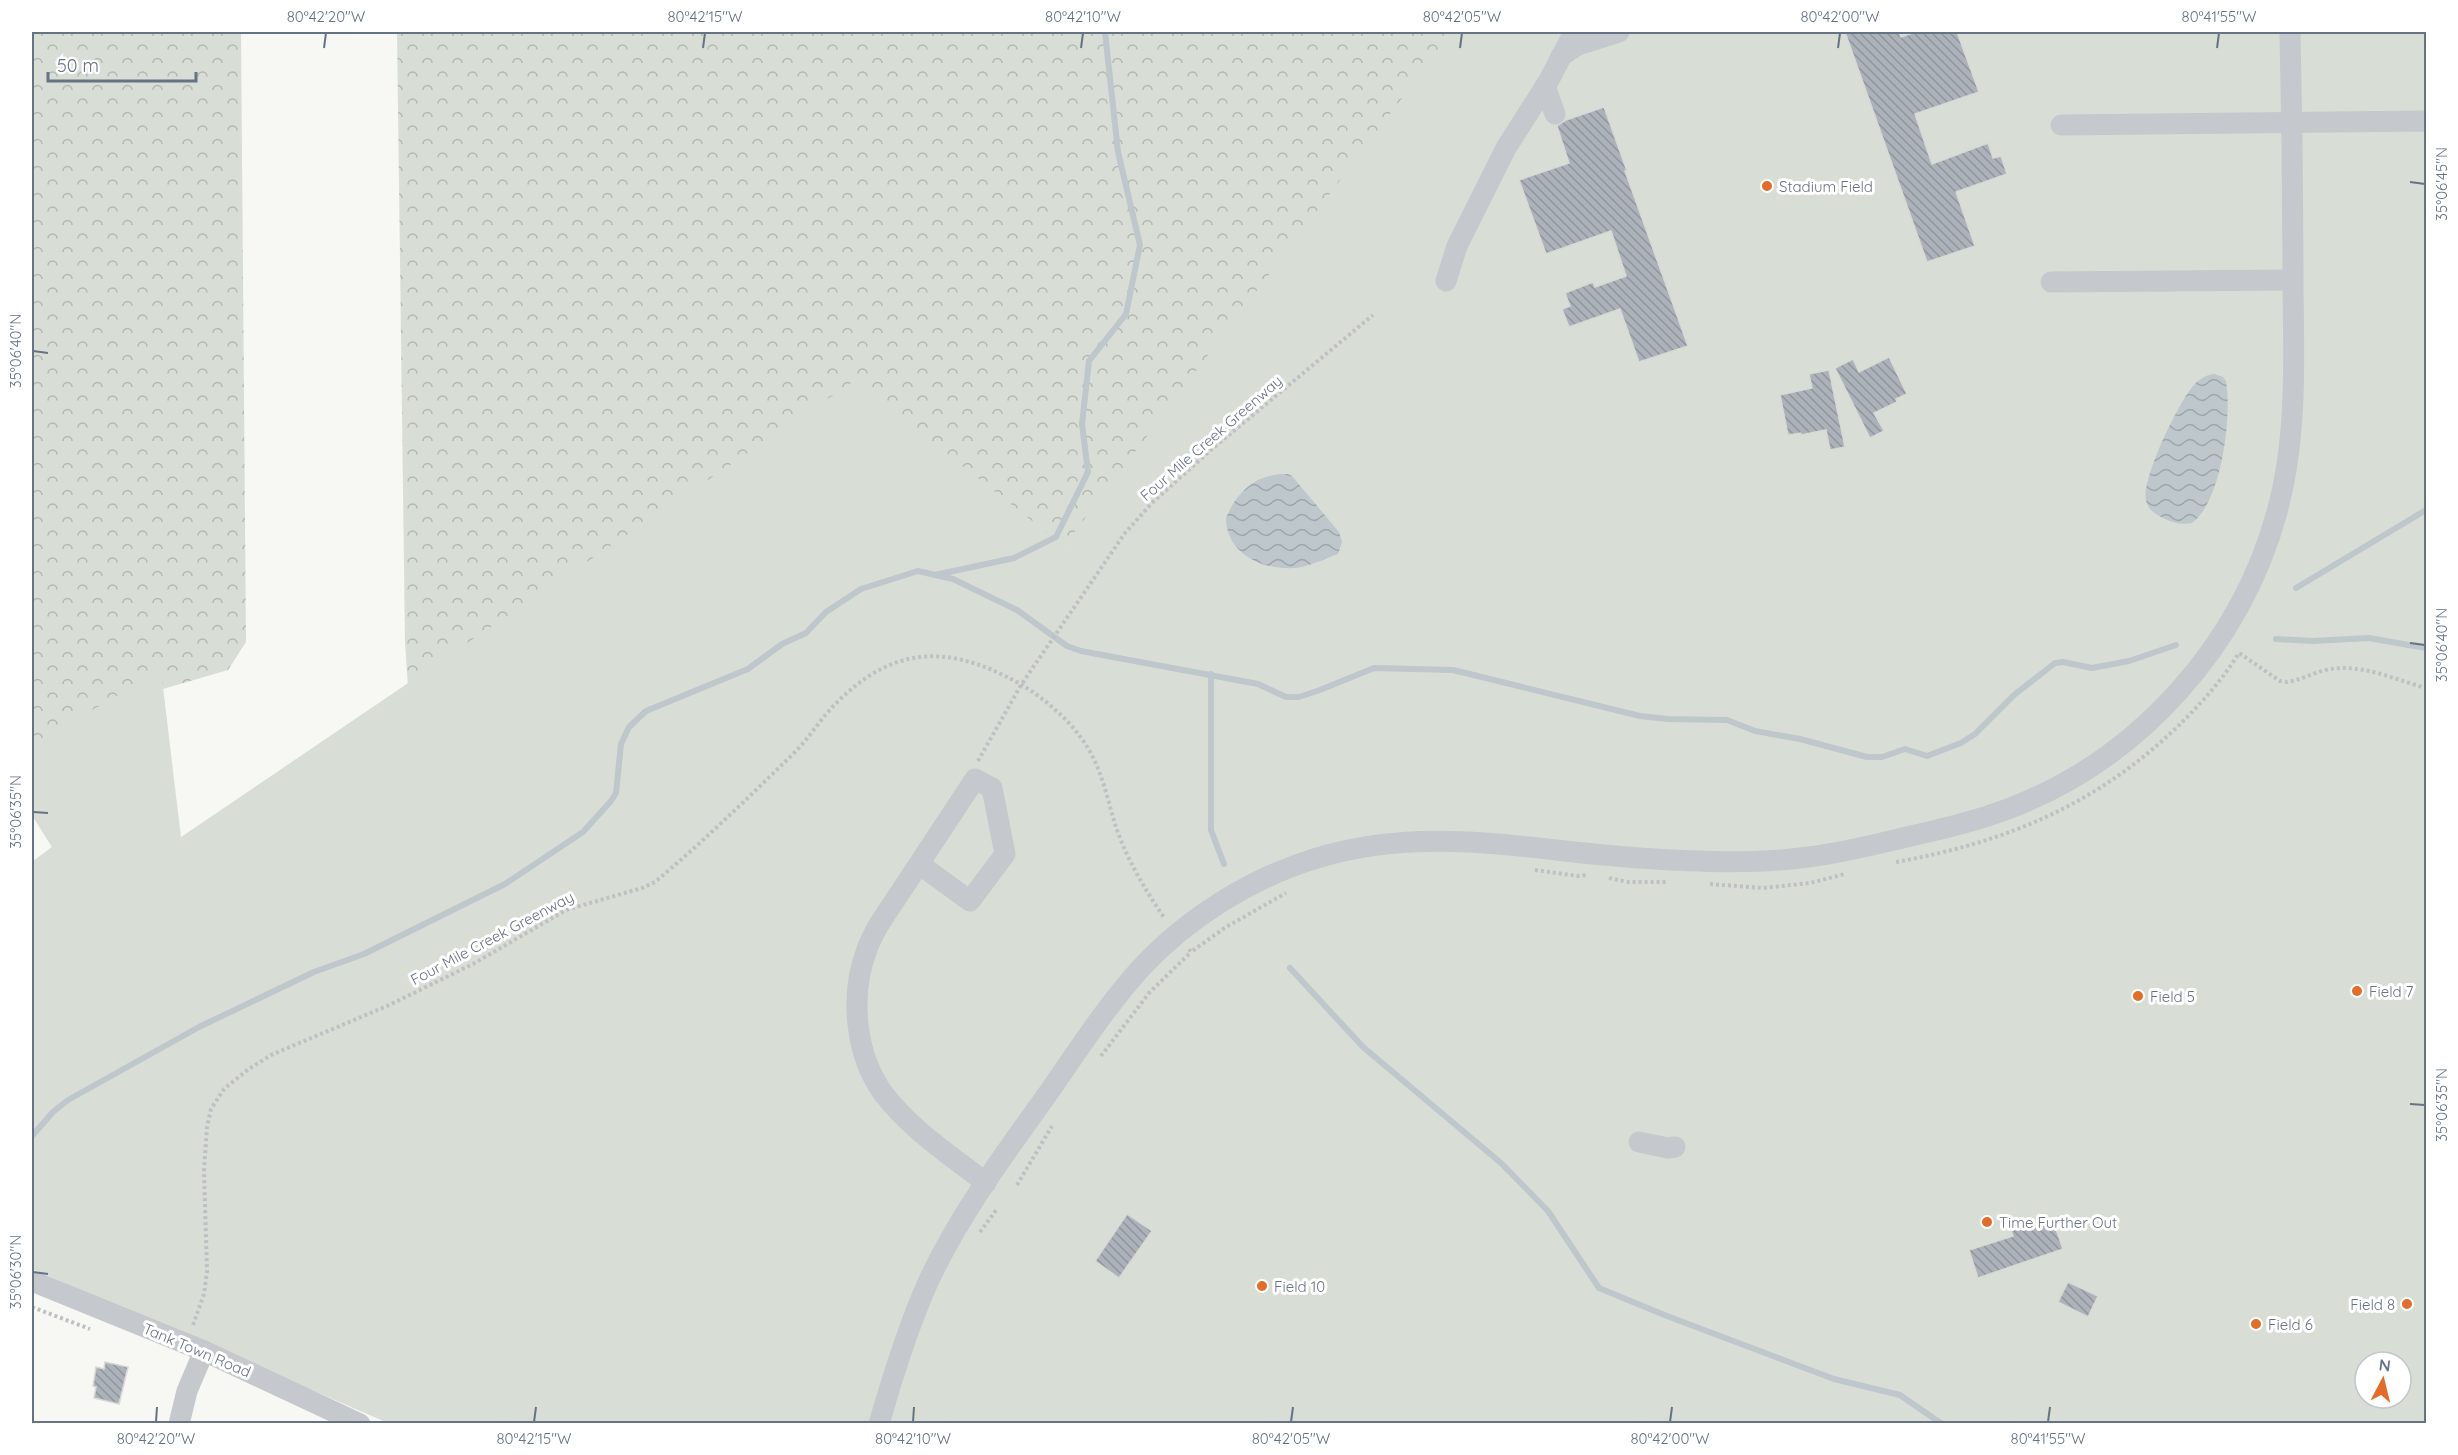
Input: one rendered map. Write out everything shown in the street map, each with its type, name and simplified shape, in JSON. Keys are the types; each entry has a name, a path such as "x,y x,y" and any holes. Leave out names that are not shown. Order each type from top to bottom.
{"street":[{"path":"1446,281 1457,246 1506,148 1545,86 1574,32"},
{"path":"1561,56 1578,45 1619,32"},
{"path":"879,1424 908,1331 927,1285 952,1237 986,1183 1125,988 1158,951 1217,905 1297,865 1341,852 1430,840 1509,844 1652,859 1720,861 1805,858 1893,840 1987,817 2060,786 2111,753 2164,708 2207,657 2249,587 2267,545 2284,485 2292,430 2295,363 2290,32"},
{"path":"1545,86 1555,114"},
{"path":"2061,125 2427,121"},
{"path":"2051,282 2293,280"},
{"path":"919,864 970,901 1005,854 992,789 975,778 877,928 866,952 856,1006 860,1038 868,1065 882,1091 902,1116 986,1183"},
{"path":"1639,1142 1668,1148 1675,1147"},
{"name":"Tank Town Road","path":"32,1281 204,1352 360,1424"},
{"path":"179,1424 187,1391 204,1352"}],"path":[{"name":"Four Mile Creek Greenway","path":"1021,685 1064,626 1125,533 1153,502 1212,449 1373,315"},
{"name":"Four Mile Creek Greenway","path":"188,1333 200,1307 206,1282 204,1171 207,1127 211,1108 224,1089 246,1071 284,1048 387,1006 473,964 566,910 655,882 798,749 828,713 862,681 912,657 951,656 985,666 1021,685 1070,726 1089,750 1102,778 1124,847 1148,892 1170,926"},
{"path":"975,778 978,757 1021,685"},
{"path":"1533,870 1562,875 1586,875"},
{"path":"1611,878 1628,882 1674,882"},
{"path":"1707,884 1762,888 1802,883"},
{"path":"1096,1063 1149,993 1191,952 1234,922 1289,892"},
{"path":"1184,942 1191,952"},
{"path":"1017,1185 1056,1120"},
{"path":"974,1242 997,1209"}],"green space":[{"path":"32,32 241,32 246,642 228,670 163,689 171,758 149,793 32,862 52,847 32,815"},
{"path":"397,32 1518,32 1064,546 413,762 405,642"},
{"path":"1452,32 2426,32 2426,1423 388,1423 32,1269 32,862 52,847 32,815 32,744 161,671 181,837 854,381 1064,546"}],"water":[{"path":"2214,374 2223,377 2226,381 2227,396 2226,436 2218,478 2202,512 2192,523 2175,523 2159,516 2149,507 2146,490 2149,476 2162,441 2187,394 2200,379"},
{"path":"1277,474 1288,474 1339,532 1342,542 1338,554 1302,567 1276,567 1251,559 1233,543 1226,518 1242,492 1258,480"}],"building":[{"path":"1845,32 1899,32 1901,37 1915,32 1957,32 1979,92 1915,114 1932,164 1988,143 1993,158 2001,156 2007,174 1956,192 1975,246 1927,262"},
{"path":"1604,107 1688,346 1639,362 1620,309 1569,327 1562,309 1570,306 1565,293 1593,282 1595,287 1626,276 1611,231 1546,254 1519,180 1569,163 1557,126 1566,120"},
{"path":"1889,357 1907,394 1896,399 1897,402 1874,413 1884,431 1870,438 1835,368 1853,359 1859,372"},
{"path":"1829,370 1845,447 1830,450 1826,430 1788,435 1780,395 1812,388 1809,374"},
{"path":"1127,1214 1152,1231 1119,1278 1095,1261"},
{"path":"2053,1221 2063,1249 1978,1278 1969,1250 2013,1236 2011,1230 2027,1225 2029,1229"},
{"path":"2068,1282 2098,1296 2088,1317 2058,1302"},
{"path":"105,1362 128,1367 119,1404 94,1398 96,1367 104,1369"}],"waterway":[{"path":"935,575 1014,558 1056,537 1088,472 1082,424 1089,361 1126,314 1140,245 1118,152 1105,32"},
{"path":"2296,588 2426,510"},
{"path":"32,1136 53,1112 68,1100 199,1027 314,972 364,954 505,884 583,832 611,801 616,793 621,744 629,727 646,711 748,669 782,644 806,633 826,612 861,589 918,571 953,579 1017,610 1067,646 1081,651 1258,684 1286,697 1299,697 1374,668 1453,670 1640,716 1727,720 1755,731 1800,739 1867,757 1882,757 1905,749 1927,756 1961,743 1975,734 2014,695 2055,663 2063,662 2092,668 2129,661 2176,645"},
{"path":"2276,639 2313,641 2369,638 2426,648"},
{"path":"1211,674 1211,830 1224,864"},
{"path":"1290,968 1363,1047 1501,1163 1548,1211 1599,1288 1834,1379 1900,1395 1942,1424"}],"place":[{"name":"Stadium Field","path":"1767,186"},
{"name":"Field 7","path":"2357,991"},
{"name":"Field 5","path":"2138,996"},
{"name":"Time Further Out","path":"1987,1222"},
{"name":"Field 10","path":"1262,1286"},
{"name":"Field 8","path":"2407,1304"},
{"name":"Field 6","path":"2256,1324"}]}
